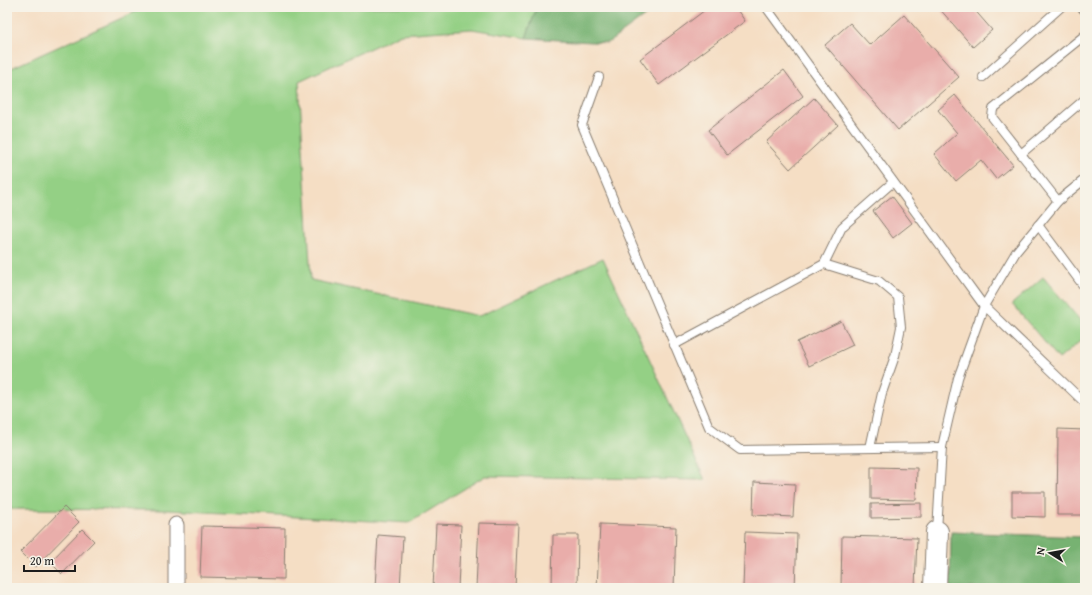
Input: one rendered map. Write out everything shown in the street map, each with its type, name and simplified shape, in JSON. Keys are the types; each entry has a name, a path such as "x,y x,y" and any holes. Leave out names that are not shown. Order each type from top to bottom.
{"street":[{"path":"176,525 176,588"},
{"path":"935,588 937,532"}],"lane":[{"path":"766,7 984,306 1085,403"},
{"path":"983,76 1061,7"},
{"path":"1081,7 1085,11"},
{"path":"1058,201 992,117 993,109 1085,35"},
{"path":"599,77 582,125 708,426 740,450 942,447"},
{"path":"1021,154 1085,99"},
{"path":"937,532 942,447 958,378 984,306 1016,252 1058,201 1085,179"},
{"path":"674,345 824,264 842,227 893,182"},
{"path":"1038,225 1085,288"},
{"path":"824,264 879,281 898,297 901,327 895,356 882,393 870,448"}],"green space":[{"path":"146,7 537,7 526,38 472,29 401,34 299,81 311,280 479,316 603,258 705,480 485,476 409,523 167,510 7,509 7,70"},
{"path":"537,7 657,7 608,43 526,38"},
{"path":"1043,277 1085,326 1085,337 1059,359 1012,304"},
{"path":"951,532 1085,537 1085,588 950,588"}],"building":[{"path":"709,7 735,7 745,21 659,85 640,59"},
{"path":"938,7 972,7 992,30 973,47"},
{"path":"904,15 959,77 898,130 825,45 850,23 870,45"},
{"path":"784,70 803,96 727,155 708,130"},
{"path":"955,95 1013,165 996,179 981,160 956,181 934,154 957,133 938,110"},
{"path":"814,98 838,125 790,169 766,142"},
{"path":"892,196 912,223 893,238 873,211"},
{"path":"841,321 853,345 809,366 797,342"},
{"path":"1058,429 1085,430 1085,515 1057,515"},
{"path":"871,467 917,468 916,500 871,499"},
{"path":"754,482 795,484 793,517 753,515"},
{"path":"1012,492 1045,492 1045,517 1012,516"},
{"path":"921,503 921,517 871,518 871,504"},
{"path":"64,507 79,522 35,567 20,552"},
{"path":"479,523 518,524 515,588 476,588"},
{"path":"436,524 461,525 458,588 433,588"},
{"path":"600,524 676,527 674,588 597,588"},
{"path":"202,526 285,528 284,579 200,577"},
{"path":"82,529 94,541 62,574 50,562"},
{"path":"745,532 797,534 795,588 743,588"},
{"path":"378,535 403,537 400,588 375,588"},
{"path":"553,535 578,535 577,588 552,588"},
{"path":"842,536 917,538 915,588 841,588"}]}
